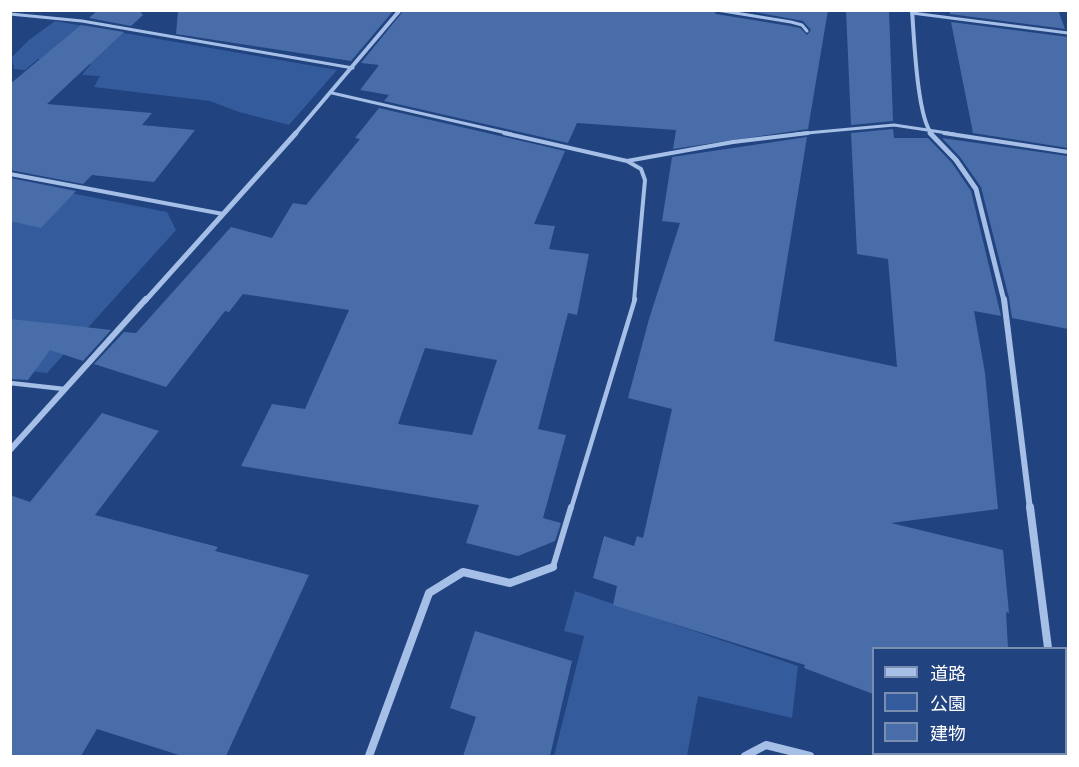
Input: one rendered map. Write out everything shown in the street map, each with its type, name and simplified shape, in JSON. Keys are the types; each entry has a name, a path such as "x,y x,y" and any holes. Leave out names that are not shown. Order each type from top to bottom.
{"street":[{"path":"10,450 332,93 400,10"},
{"path":"912,12 919,86 926,128 956,160 975,189 1003,293 1048,647"},
{"path":"369,756 429,593 463,572 510,583 553,567"},
{"path":"745,756 766,745 810,756"}],"lane":[{"path":"717,10 791,22 802,25 807,31"},
{"path":"912,12 1068,33"},
{"path":"10,14 82,21 353,68"},
{"path":"332,93 627,161 641,169 645,180 636,295 553,567"},
{"path":"627,161 733,142 838,129 894,125 926,128 1068,152"},
{"path":"10,174 223,214"},
{"path":"10,383 64,389"}],"green space":[{"path":"55,21 337,70 289,125 239,112 210,101 94,87 100,76 82,75 91,64 38,59 25,70 14,69 12,57 29,40"},
{"path":"10,181 167,212 176,230 47,373 11,369"},
{"path":"575,591 798,666 792,718 698,696 687,756 554,756 584,636 564,631"}],"building":[{"path":"98,10 139,10 143,15 131,26 89,18"},
{"path":"178,10 394,10 351,61 176,34"},
{"path":"404,10 713,10 716,14 800,28 807,35 811,30 803,21 744,10 828,10 808,129 673,149 676,130 577,123 568,143 384,101 389,95 360,90 379,65 361,63"},
{"path":"846,10 889,10 893,121 851,125"},
{"path":"949,10 1058,10 1065,29 950,14"},
{"path":"951,22 1068,37 1068,148 973,133"},
{"path":"81,25 124,32 47,104 152,113 142,125 195,130 154,182 92,175 83,184 10,170 10,84"},
{"path":"379,108 565,151 534,224 555,226 549,249 589,254 577,315 568,313 538,429 566,435 543,518 561,523 555,541 518,556 466,543 479,505 241,466 272,404 305,409 349,310 243,294 229,312 225,311 166,387 94,364 124,332 136,333 231,227 272,238 293,203 306,205 360,139 355,138","holes":["425,348 497,360 472,435 398,424"]},
{"path":"893,129 894,138 928,138 952,163 971,191 1001,316 974,311 985,373 998,509 891,523 1003,550 1009,613 1006,612 1008,647 872,647 872,694 804,668 805,665 613,605 617,586 593,578 604,536 634,546 637,536 643,538 672,409 628,398 649,319 680,223 662,221 672,157 807,137 774,341 897,367 888,259 857,254 851,133"},
{"path":"942,138 1068,156 1068,329 1012,318 981,187 960,157"},
{"path":"10,178 76,191 41,228 10,221"},
{"path":"10,319 111,330 83,361 50,350 28,380 10,379"},
{"path":"102,413 159,431 95,515 218,547 215,551 309,575 226,756 182,756 97,729 81,756 10,756 10,495 30,502"},
{"path":"475,631 572,661 550,756 463,756 476,717 450,708"}]}
